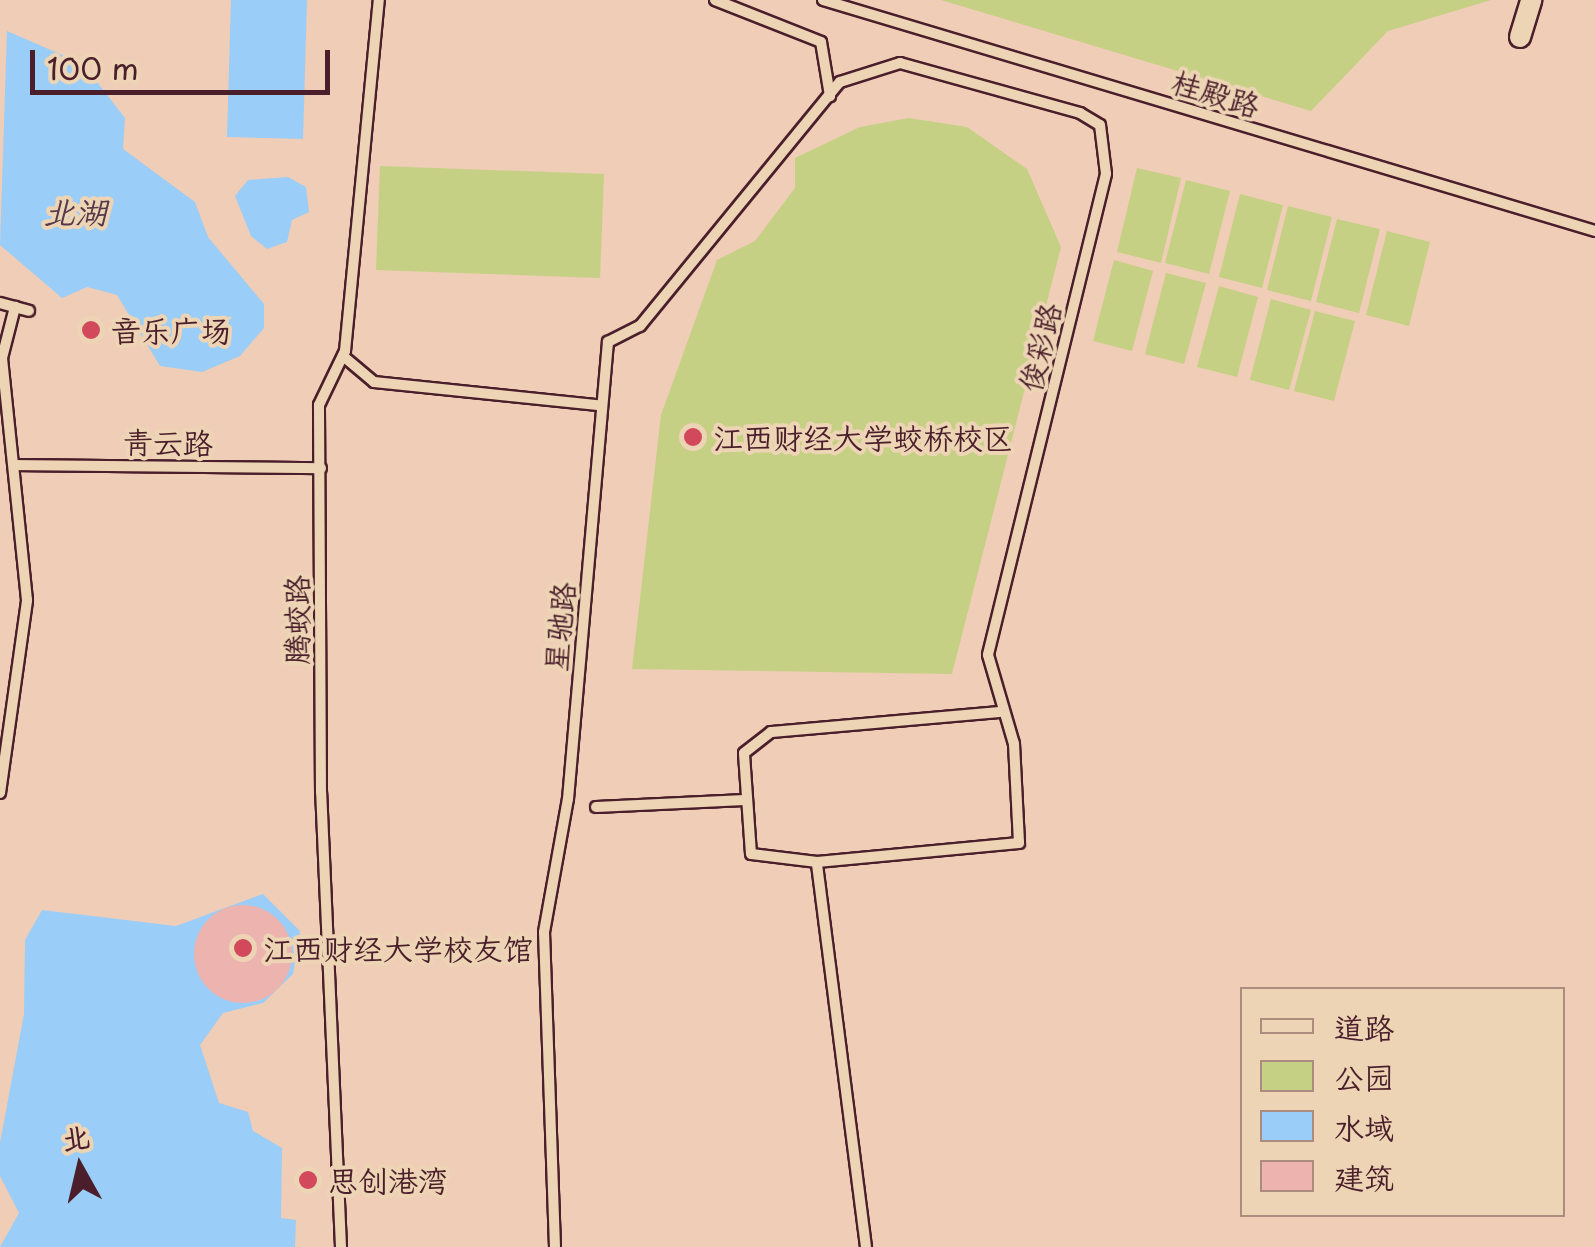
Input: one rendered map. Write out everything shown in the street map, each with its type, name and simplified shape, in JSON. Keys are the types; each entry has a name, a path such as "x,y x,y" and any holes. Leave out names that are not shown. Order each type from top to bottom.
{"street":[{"path":"1520,36 1531,0"}],"lane":[{"name":"腾蛟路","path":"341,1247 322,792 320,405 343,356 379,0"},
{"path":"715,0 820,42 830,97"},
{"name":"桂殿路","path":"823,0 1595,231"},
{"name":"俊彩路","path":"818,862 1019,843 1014,744 1000,712 988,655 1101,201 1107,144 1080,113 900,63 856,74 830,97"},
{"name":"星驰路","path":"555,1247 544,932 568,799 598,405 608,342 640,326 830,97"},
{"path":"0,303 28,311"},
{"path":"0,793 26,600 2,358 15,308"},
{"path":"343,356 374,382 598,405"},
{"name":"青云路","path":"15,466 320,468"},
{"path":"866,1247 818,862 751,854 744,800 744,753 772,732 1000,712"},
{"path":"596,807 744,800"}],"green space":[{"path":"941,0 1491,0 1388,31 1311,111"},
{"path":"909,118 967,127 1027,169 1061,247 952,674 632,669 661,415 717,260 755,241 795,188 795,158 860,127"},
{"path":"380,166 604,174 600,278 376,270"},
{"path":"1137,168 1181,178 1161,263 1117,252"},
{"path":"1186,180 1230,191 1209,274 1165,263"},
{"path":"1240,194 1283,205 1262,288 1219,277"},
{"path":"1288,206 1332,217 1311,301 1267,290"},
{"path":"1337,219 1380,229 1359,313 1316,302"},
{"path":"1387,231 1430,242 1409,326 1366,315"},
{"path":"1114,260 1153,271 1132,351 1093,341"},
{"path":"1166,273 1206,283 1184,364 1145,354"},
{"path":"1219,286 1258,297 1237,377 1197,367"},
{"path":"1271,299 1311,310 1289,390 1250,380"},
{"path":"1315,311 1355,321 1334,401 1294,391"}],"water":[{"path":"231,0 307,0 303,139 227,137"},
{"name":"北湖","path":"7,31 83,64 125,118 123,149 195,202 208,237 264,304 264,328 240,356 202,372 160,366 117,295 87,287 62,298 0,245"},
{"path":"288,177 306,187 309,212 292,220 287,242 267,249 251,236 235,196 248,180"},
{"path":"263,894 300,931 293,974 263,1003 223,1013 200,1045 219,1103 248,1112 253,1131 282,1148 281,1218 296,1220 295,1247 0,1247 19,1213 0,1176 0,1143 24,1014 25,940 42,910 176,926"}],"building":[{"name":"江西财经大学校友馆","path":"243,905 262,909 278,919 288,935 292,954 288,973 278,989 262,999 243,1003 224,999 208,989 198,973 194,954 198,935 208,919 224,909"}],"place":[{"name":"音乐广场","path":"91,330"},
{"name":"江西财经大学蛟桥校区","path":"693,437"},
{"name":"江西财经大学校友馆","path":"243,948"},
{"name":"思创港湾","path":"308,1180"}]}
